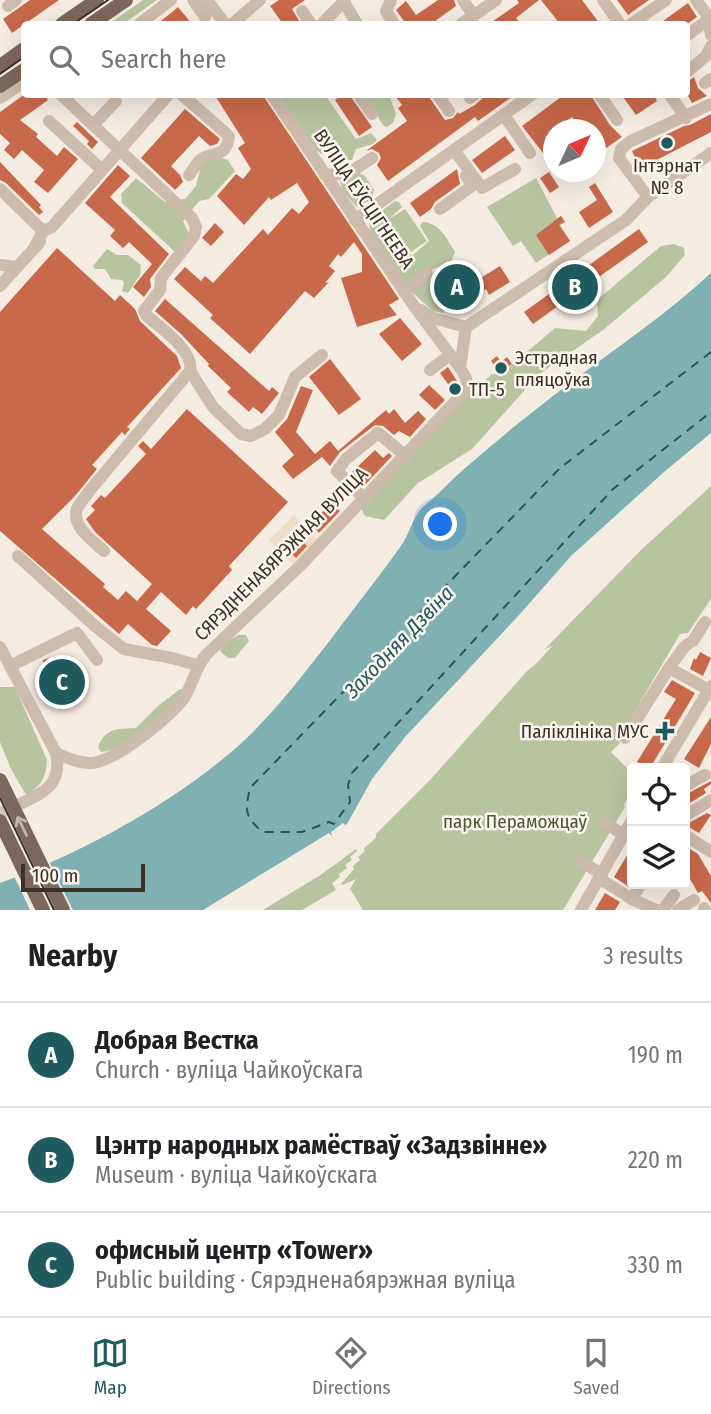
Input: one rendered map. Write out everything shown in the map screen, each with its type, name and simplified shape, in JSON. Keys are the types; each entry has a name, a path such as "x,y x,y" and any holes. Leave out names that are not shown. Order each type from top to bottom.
{"main road":[{"path":"96,21 126,0"},
{"path":"66,21 88,3"},
{"path":"2,62 21,52"},
{"path":"0,86 21,71"},
{"path":"0,780 63,910"},
{"path":"0,821 43,910"}],"street":[{"path":"143,21 171,0"},
{"path":"193,0 205,17"},
{"path":"207,0 223,21"},
{"path":"236,21 260,0"},
{"path":"391,0 386,11 392,21"},
{"path":"463,0 474,16"},
{"path":"466,21 496,0"},
{"path":"603,0 618,21"},
{"path":"635,21 666,0"},
{"path":"696,0 708,20 711,35"},
{"path":"325,21 344,1 355,21"},
{"path":"88,3 92,21"},
{"path":"302,11 309,21"},
{"path":"690,34 708,20"},
{"path":"690,69 706,56 711,46"},
{"path":"0,98 21,84"},
{"path":"64,98 192,218 196,227 194,236 161,278 160,290 144,311 188,354 192,363 190,371 76,510 81,530 104,551"},
{"path":"48,229 165,98"},
{"path":"186,98 229,136 229,143 220,154 201,159 189,175"},
{"name":"ВУЛІЦА ЕЎСЦІГНЕЕВА","path":"274,98 404,292 460,368 466,378 467,389 464,395"},
{"path":"361,98 372,114"},
{"path":"440,98 449,111"},
{"path":"355,220 525,98"},
{"path":"601,98 617,120"},
{"path":"672,98 686,118"},
{"path":"93,125 112,99"},
{"path":"648,197 619,158 621,149 629,142 686,118 711,104"},
{"path":"504,115 530,153"},
{"path":"49,121 102,170"},
{"path":"452,151 482,188 515,169"},
{"path":"440,209 472,186 452,151"},
{"path":"460,368 467,327 626,220 648,197 711,153"},
{"path":"325,175 349,173 372,158"},
{"path":"0,189 24,213 48,229 49,236 35,246 0,286"},
{"path":"0,265 17,267"},
{"path":"404,292 426,273"},
{"path":"414,306 433,318 467,327"},
{"path":"190,371 213,407 241,434 251,436 265,429 279,415 295,377 321,355"},
{"path":"430,370 450,355"},
{"name":"СЯРЭДНЕНАБЯРЭЖНАЯ ВУЛІЦА","path":"56,753 73,760 92,763 113,756 139,739 183,700 194,680 197,665 314,546 365,499 464,395"},
{"path":"365,499 337,471 346,459 378,433 397,439 406,456"},
{"path":"18,556 124,649 197,665"},
{"path":"625,738 669,668 685,646 693,641 705,622"},
{"path":"10,666 77,633 97,660"},
{"path":"0,647 56,753 59,769 55,778 37,796 22,803"},
{"path":"665,763 710,689 669,668"},
{"path":"690,783 705,775"},
{"path":"690,813 711,800"},
{"path":"604,822 624,835"},
{"path":"581,910 629,826"},
{"path":"690,838 711,852"},
{"path":"580,861 630,898 656,910"},
{"path":"620,910 637,889"},
{"path":"663,910 674,895"},
{"path":"678,910 701,906"}],"green space":[{"path":"143,0 157,0 127,21 113,21"},
{"path":"281,98 327,98 356,139 371,133 377,140 373,144 356,149 352,160 335,145 322,154 316,151"},
{"path":"367,98 390,98 396,114 393,123 387,127 383,125"},
{"path":"214,156 228,160 235,171 209,199 199,201 183,221 190,236 175,252 122,203 121,194 136,178 165,202 185,199 196,186 201,166"},
{"path":"356,171 365,176 374,190 371,200 357,207 343,192 340,181"},
{"path":"536,178 557,218 561,216 565,222 560,225 570,241 536,263 521,241 513,246 487,207"},
{"path":"395,201 402,207 389,219 405,209 427,241 411,252 389,221 388,226 407,252 413,255 429,241 420,226 423,222 434,225 446,237 455,252 451,262 431,270 444,313 433,311 406,287 370,232 369,220"},
{"path":"674,244 684,248 685,255 666,277 603,330 538,375 472,449 418,483 384,520 365,516 361,508 469,392 475,390 492,374 501,374 555,328 586,331 598,316 597,300 661,246"},
{"path":"107,249 117,255 128,255 141,265 140,275 128,293 122,291 122,280 111,279 105,269 95,269 93,266"},
{"name":"парк Пераможцаў","path":"711,486 711,599 688,633 680,634 618,740 620,743 611,752 627,768 625,807 563,910 363,910 350,889 356,879 341,884 360,860 358,857 365,851 364,848 553,645 544,650 641,550"},
{"path":"238,635 246,635 249,641 235,658 228,658 220,651 225,643"},
{"path":"0,687 15,687 47,760 42,781 26,795 0,742"},
{"path":"183,689 184,693 134,737 111,750 101,752 98,748 104,736 119,729 136,728"},
{"path":"356,849 350,857 352,860 345,865 347,868 332,883 336,890 302,910 263,910 322,874"}],"shaded area":[{"path":"294,515 316,538 320,535 325,541 294,565 269,540"}],"water":[{"name":"Заходняя Дзвіна","path":"711,273 711,433 571,556 405,737 372,779 347,824 343,823 331,832 332,836 329,833 203,910 0,910 0,883 66,855 134,820 167,800 227,756 253,732 312,663 401,546 424,506 515,426"}],"pier":[{"path":"48,859 73,910 30,910 13,874"}],"building":[{"path":"30,0 59,0 29,21 21,21 21,27 12,33 3,19"},
{"path":"279,0 305,0 292,9 299,21 281,21 270,6"},
{"path":"438,0 454,0 456,6 435,21 404,21 396,10 406,1 416,15"},
{"path":"517,0 539,0 516,18 518,21 493,21 519,3"},
{"path":"541,0 582,0 598,21 558,21"},
{"path":"617,0 649,0 628,15"},
{"path":"688,3 697,17 690,22 663,21"},
{"path":"178,7 190,21 161,21"},
{"path":"694,77 698,88 707,96 692,103 689,98 690,80"},
{"path":"21,97 48,100 20,120 38,134 36,137 57,156 64,147 78,159 48,193 34,182 44,170 22,150 14,159 4,150 10,143 0,134 0,112"},
{"path":"217,98 265,98 399,299 389,305 397,315 357,327 341,278 362,272 362,254 354,242 341,257 338,254 329,266 335,271 325,283 329,282 314,298 305,291 250,354 210,318 213,315 174,279 185,267 201,281 205,276 213,283 263,229 268,235 292,208 299,214 309,202 297,183 271,200 269,197 244,225 217,196 236,174 243,179 251,169 238,148 245,143"},
{"path":"352,98 372,127 359,136 335,100"},
{"path":"397,98 430,98 445,120 453,118 458,112 459,114 475,105 483,98 510,98 478,121 475,117 388,181 377,165 381,158 379,153 372,149 366,151 407,121 398,108 402,105"},
{"path":"560,98 593,98 610,125 622,137 606,148 606,119 543,119 543,153 522,126"},
{"path":"624,98 655,98 657,101 636,115"},
{"path":"185,109 220,139 217,144 210,146 199,136 171,166 183,182 175,190 141,158"},
{"name":"Інтэрнат № 8","path":"711,114 711,132 645,166 640,157 636,160 632,151"},
{"path":"77,122 98,142 92,149 87,144 89,141 73,126"},
{"path":"505,136 515,150 482,173 472,160"},
{"path":"0,162 41,205 39,207 43,212 39,215 0,180"},
{"path":"118,165 130,176 110,197 169,254 150,279 151,287 144,297 133,287 152,264 129,242 123,248 110,236 115,230 85,203"},
{"path":"457,169 460,184 420,217 410,203"},
{"path":"543,176 543,182 556,182 559,187 550,193 540,178"},
{"path":"595,183 613,212 589,228 579,212 597,200 589,187"},
{"path":"561,216 565,222 559,225 570,241 549,255 536,235"},
{"path":"215,223 224,232 211,246 202,238"},
{"path":"639,229 648,242 533,324 524,312"},
{"path":"57,248 115,301 120,295 135,309 140,321 177,356 181,368 127,427 130,429 125,435 122,432 92,465 97,469 42,529 105,584 103,587 118,600 126,591 137,601 152,584 95,532 86,519 95,510 91,506 101,495 105,498 146,454 138,446 143,441 151,449 187,409 288,502 229,566 232,570 196,609 193,606 186,615 161,592 146,609 171,631 157,646 152,645 128,624 119,634 0,531 0,312"},
{"path":"461,262 474,282 500,266 510,282 489,295 486,289 467,302 471,307 465,311 461,305 453,311 433,282"},
{"path":"165,299 269,391 272,387 279,393 262,414 253,407 249,412 227,392 231,388 181,334 155,311"},
{"path":"400,318 422,344 402,361 379,334"},
{"name":"Эстрадная пляцоўка","path":"497,356 501,362 507,357 512,364 500,372 491,361"},
{"path":"330,359 361,399 339,415 309,377"},
{"path":"448,367 457,381 458,386 453,391 440,373"},
{"path":"429,385 445,400 435,410 419,395"},
{"path":"301,386 313,390 296,432 315,454 330,441 338,451 386,410 389,414 394,409 405,423 418,411 426,419 410,437 399,431 394,435 383,426 375,425 340,452 330,466 322,457 293,479 282,466 294,455 275,432 287,419"},
{"path":"375,450 383,458 389,453 392,456 364,486 351,473"},
{"path":"332,503 340,511 319,533 310,523"},
{"path":"296,534 307,546 296,558 284,546"},
{"path":"700,652 711,658 703,676 690,669 694,658 696,660"},
{"path":"55,656 67,659 71,657 72,672 66,684 74,696 70,699 61,687 42,680 43,660"},
{"name":"Паліклініка МУС","path":"672,680 695,693 653,763 639,763 676,699 664,692"},
{"path":"711,717 711,744 699,768 684,759"},
{"path":"711,781 704,789 706,793 690,803 690,792"},
{"path":"707,813 711,815 699,833 690,828 690,822"},
{"path":"690,849 698,854 711,876 711,903 702,891 698,893 690,879"},
{"path":"627,855 627,886 614,877"},
{"path":"605,893 620,902 615,910 595,910"}],"ferry route":[{"path":"711,352 560,468 250,788 247,812 256,826 262,832 302,832 329,822 334,824 350,802 348,785 352,773 613,489 711,412"}],"tunnel":[{"path":"0,813 21,803"}],"tram line":[{"path":"77,21 108,0"},
{"path":"0,74 21,59"},
{"path":"0,798 54,910"}],"place":[{"name":"Інтэрнат № 8","path":"667,143"},
{"name":"Добрая Вестка","path":"457,287"},
{"name":"Цэнтр народных рамёстваў «Задзвінне»","path":"575,287"},
{"name":"Эстрадная пляцоўка","path":"501,368"},
{"name":"ТП-5","path":"455,389"},
{"name":"офисный центр «Tower»","path":"62,682"},
{"name":"Паліклініка МУС","path":"665,731"}]}
